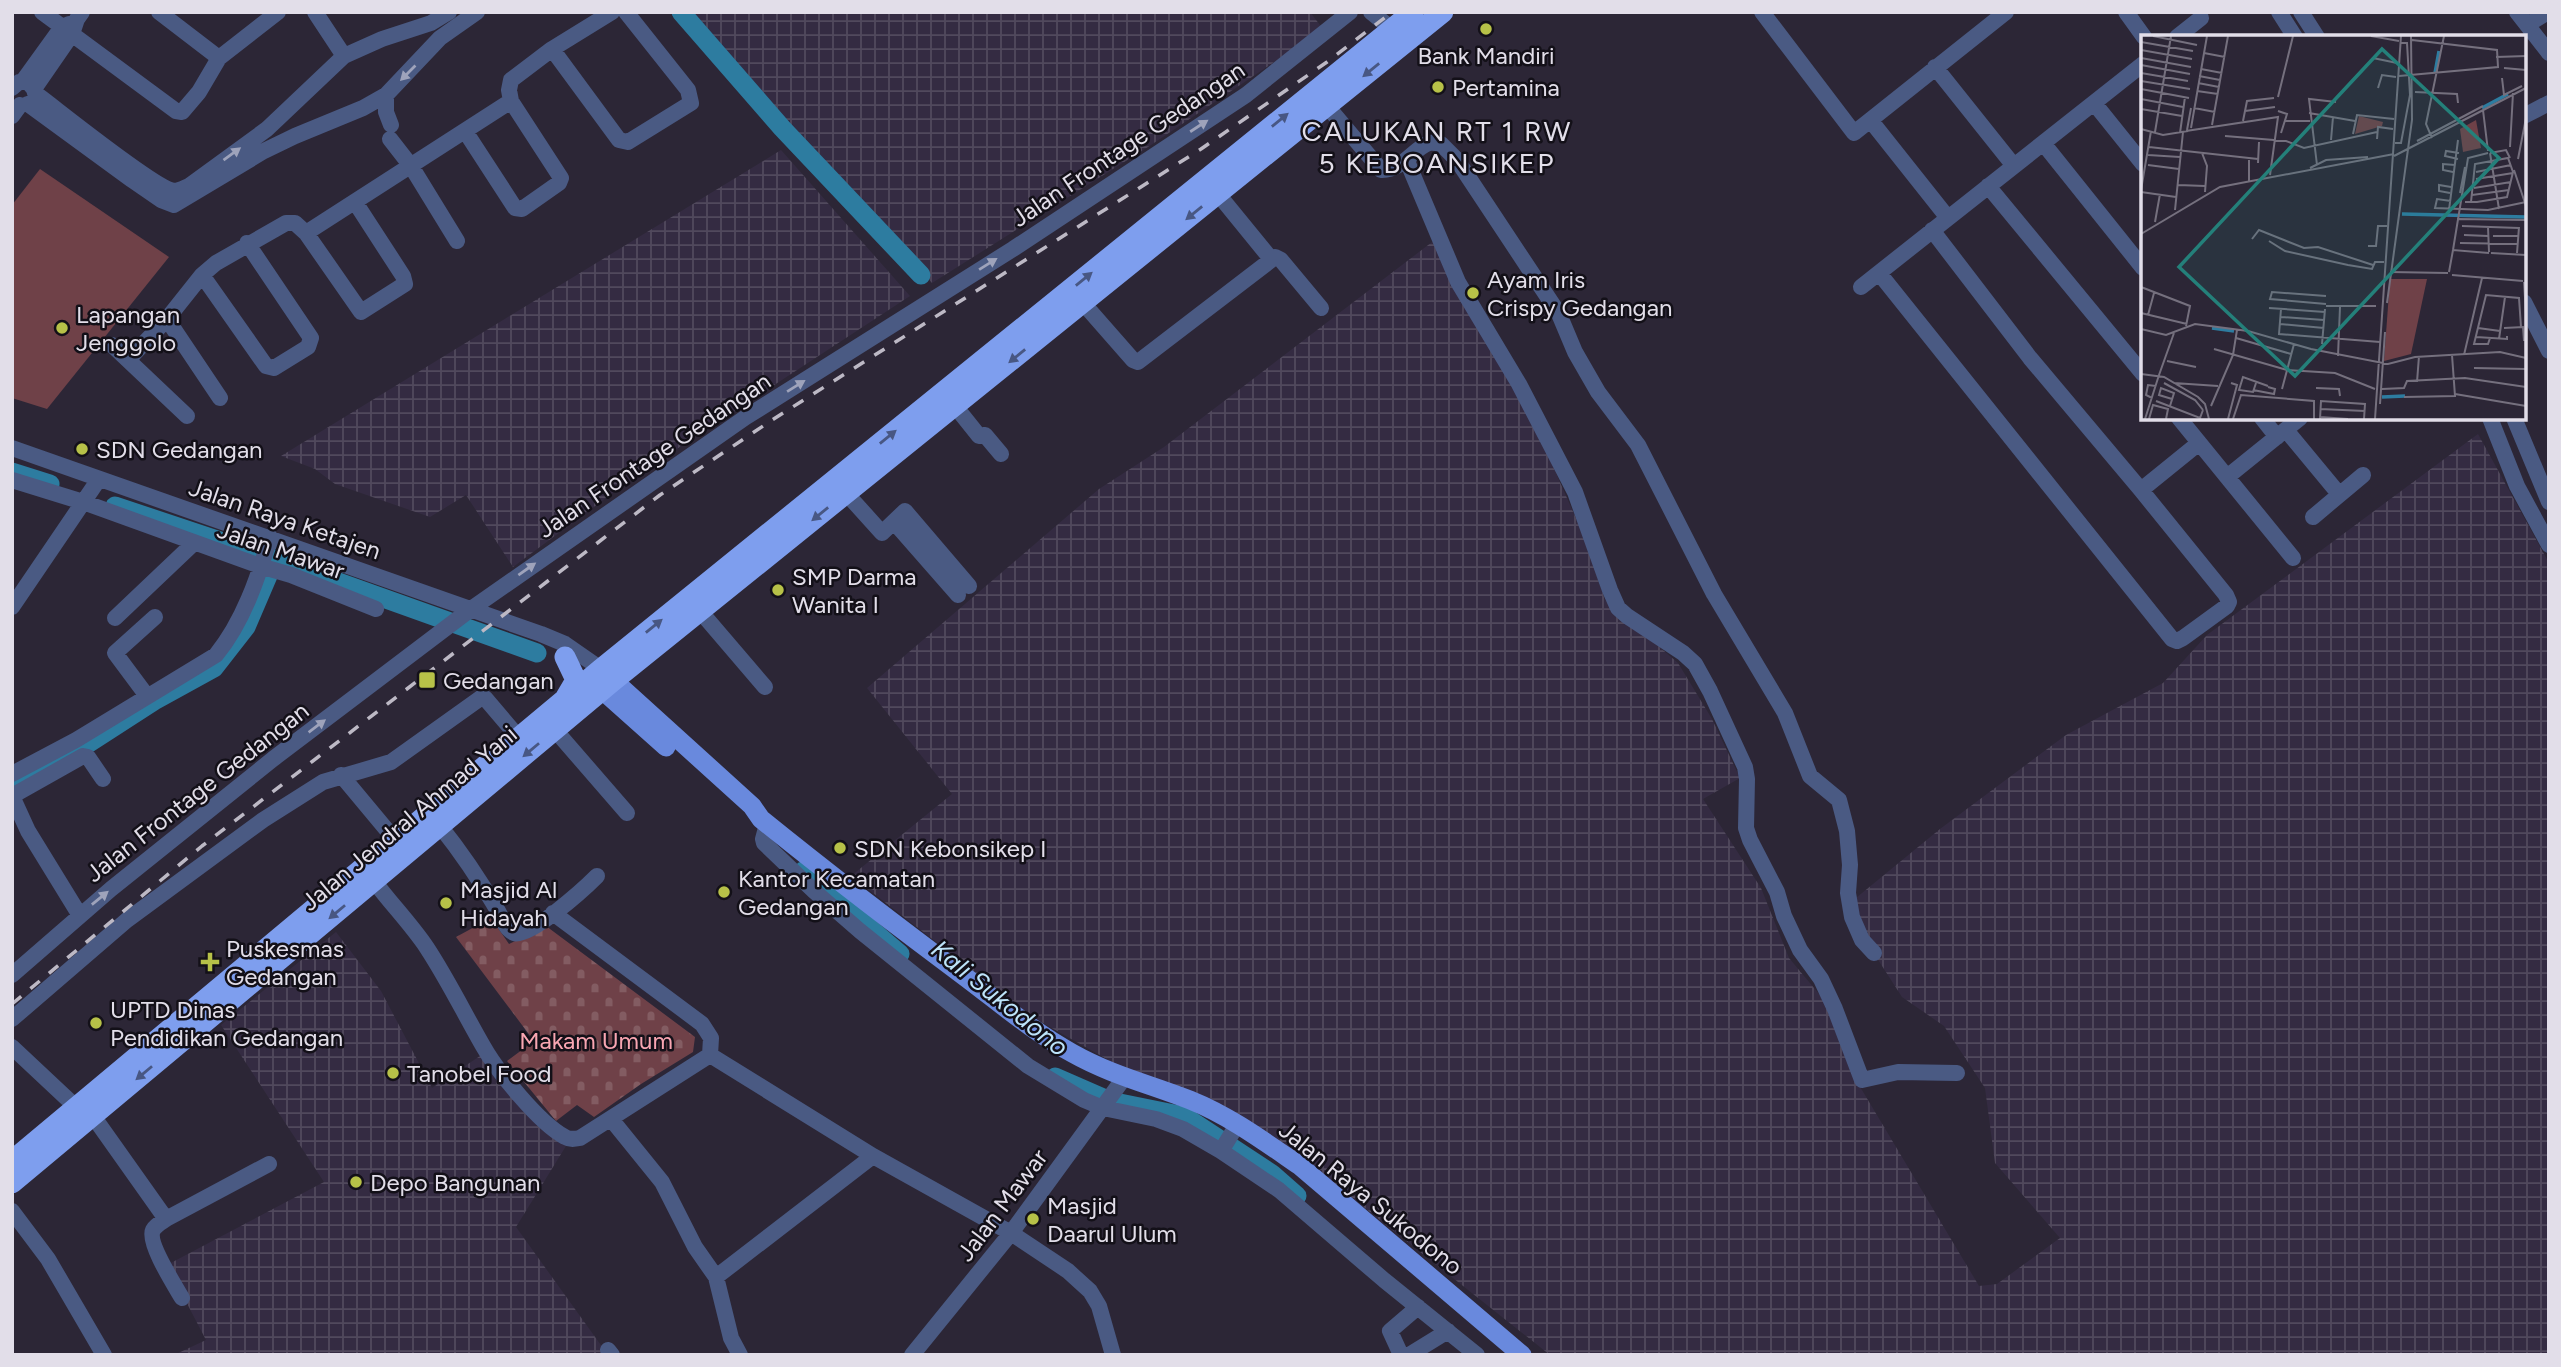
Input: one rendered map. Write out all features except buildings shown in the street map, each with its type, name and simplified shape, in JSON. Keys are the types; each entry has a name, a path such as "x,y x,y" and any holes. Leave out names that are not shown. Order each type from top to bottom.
{"highway":[{"path":"601,680 1406,24 1443,12"},
{"path":"601,680 700,611 1327,106 1406,24"},
{"path":"560,704 576,680 565,657"},
{"name":"Jalan Jendral Ahmad Yani","path":"12,1183 84,1112 396,841 560,704 601,680"},
{"name":"Jalan Jendral Ahmad Yani","path":"12,1161 84,1112 374,881 555,730 601,680"}],"main road":[{"name":"Jalan Raya Sukodono","path":"601,680 744,814 764,821 924,947 1024,1021 1121,1083 1190,1100 1300,1166 1522,1355"}],"street":[{"path":"42,12 73,23 176,111 182,112 219,58 272,14"},
{"path":"159,12 219,58"},
{"path":"315,12 344,56"},
{"path":"135,175 175,191 181,190 267,129 344,56 431,23 449,12"},
{"path":"73,23 21,93 135,175 161,200 174,205 264,151 363,108 386,95 440,38 477,12"},
{"path":"465,131 515,208 522,209 559,183 561,178 511,101 509,90 512,80 552,49 612,12"},
{"path":"552,49 619,140 628,142 691,103 688,90 626,12"},
{"name":"Jalan Frontage Gedangan","path":"12,975 79,914 273,759 460,617 746,417 1013,249 1246,95 1350,12"},
{"path":"1371,12 1406,24"},
{"path":"1762,12 1854,134 2006,12"},
{"path":"2126,12 2143,35"},
{"path":"2279,12 2294,35"},
{"path":"2301,12 2316,35"},
{"path":"2547,48 2522,19 2548,12"},
{"path":"2180,35 2201,18"},
{"path":"431,23 440,38"},
{"path":"1861,287 2141,66"},
{"path":"1936,67 2014,166"},
{"path":"386,95 386,112 394,147 407,160 457,241"},
{"path":"306,233 355,202 407,160 465,131 511,101"},
{"path":"2094,103 2141,162"},
{"path":"2526,115 2549,103"},
{"path":"1327,106 1381,170 1407,161 1429,143 1441,144 1457,160 1559,314 1575,352 1598,391 1638,445 1714,594 1786,713 1810,776 1839,800 1847,831 1850,865 1848,893 1852,917 1862,940 1874,953"},
{"path":"363,108 391,132"},
{"path":"281,116 295,136"},
{"path":"1871,121 1948,218"},
{"path":"2043,143 2141,266"},
{"path":"1407,161 1458,282 1519,384 1575,492 1618,608 1683,653 1695,664 1710,691 1745,767 1746,828 1750,840 1777,892 1784,916 1800,950 1821,979 1862,1080 1898,1072 1957,1073"},
{"path":"1988,186 2141,372"},
{"path":"1218,194 1270,259"},
{"path":"128,360 202,275 247,243 290,222 306,233 358,310 365,312 406,281 355,202"},
{"path":"1878,273 2172,639 2177,641 2227,606 2229,602 2226,595 2141,489 2029,358 1932,230"},
{"path":"202,275 266,366 274,368 308,347 311,338 247,243"},
{"path":"1083,303 1133,360 1138,362 1275,257 1281,260 1321,308"},
{"path":"2526,306 2549,351"},
{"path":"167,318 220,398"},
{"path":"112,345 187,416"},
{"path":"955,406 979,436 985,435 1001,454"},
{"path":"2181,420 2293,558"},
{"path":"2265,420 2281,433 2339,494"},
{"path":"2227,477 2297,420"},
{"path":"2509,428 2549,502"},
{"path":"2509,428 2517,486 2549,545"},
{"path":"2141,489 2199,443"},
{"name":"Jalan Raya Ketajen","path":"12,448 97,480 265,552 460,617 541,635 565,644 601,680"},
{"path":"2312,517 2363,475"},
{"name":"Jalan Mawar","path":"12,480 85,500 194,543 265,552 291,575 376,609"},
{"path":"12,607 97,480"},
{"path":"846,493 882,533 905,511 964,590"},
{"path":"115,618 194,543"},
{"path":"12,775 76,740 216,654 239,620 265,552"},
{"path":"700,611 765,687"},
{"path":"147,695 115,653 155,617"},
{"name":"Jalan Raya Ketajen","path":"541,635 565,657 601,680"},
{"path":"12,1019 127,920 169,888 263,820 324,782 391,762 482,697 519,738"},
{"path":"555,730 627,813"},
{"path":"79,914 27,831 12,796 83,756 88,757 103,779"},
{"path":"341,775 396,841"},
{"path":"764,821 764,843 814,891 1028,1066 1072,1093 1105,1106 1183,1129 1222,1149 1279,1190 1477,1355"},
{"path":"440,826 486,891 507,927 514,933 523,933 571,901 597,876"},
{"path":"374,881 426,947 483,1047 503,1076 538,1114 564,1137 580,1138 710,1055"},
{"path":"553,913 702,1024 711,1038 710,1055"},
{"path":"12,1048 84,1112 166,1219"},
{"path":"710,1055 873,1156 1010,1233 1068,1271 1090,1291 1099,1307 1113,1355"},
{"name":"Jalan Mawar","path":"912,1355 1010,1233 1121,1083"},
{"path":"611,1119 662,1182 695,1247 716,1277 731,1338 740,1355"},
{"path":"1222,1149 1236,1127"},
{"path":"716,1277 873,1156"},
{"path":"181,1298 157,1252 153,1230 166,1219 269,1164"},
{"path":"12,1211 48,1259 104,1355"},
{"path":"1401,1355 1390,1331 1418,1307"},
{"path":"1409,1355 1448,1331"}],"shaded area":[{"path":"689,12 1310,12 1323,29 1148,147 932,283 845,186 784,125"},
{"path":"781,150 910,296 634,477 513,567 466,495 430,517 335,484 315,469 281,456"},
{"path":"1436,239 1540,437 1582,532 1605,600 1678,663 1712,719 1740,778 1703,799 1761,888 1789,958 1824,1000 1850,1070 1979,1286 1997,1284 2060,1238 1995,1163 1985,1088 1944,1026 1902,997 1846,910 1856,898 1940,829 2066,735 2163,683 2207,635 2478,434 2549,563 2549,1355 1550,1355 1351,1197 1034,1018 851,876 952,794 867,688 1099,489 1164,447"},
{"path":"336,932 381,991 432,1088 486,1052 566,1146 516,1227 608,1355 174,1355 206,1340 167,1265 324,1182 221,1025"}],"green space":[{"name":"Lapangan Jenggolo","path":"40,169 169,257 47,409 12,398 12,205"},
{"name":"Makam Umum","path":"491,918 509,944 546,926 695,1037 693,1052 594,1117 577,1105 556,1121 507,1061 534,1041 456,937"}],"waterway":[{"path":"681,12 782,128 921,275"},
{"path":"12,472 50,484"},
{"path":"115,506 274,559 537,653"},
{"path":"12,785 89,743 154,701 214,668 246,627 270,571"},
{"name":"Kali Sukodono","path":"803,871 900,954"},
{"name":"Kali Sukodono","path":"1055,1077 1110,1101 1184,1116 1272,1174 1297,1196"}],"railway":[{"path":"12,1004 202,846 660,495 772,420 1201,149 1327,62 1392,12"}],"place":[{"name":"Bank Mandiri","path":"1486,29"},
{"name":"Pertamina","path":"1438,87"},
{"name":"Ayam Iris Crispy Gedangan","path":"1473,293"},
{"name":"Lapangan Jenggolo","path":"62,328"},
{"name":"SDN Gedangan","path":"82,449"},
{"name":"SMP Darma Wanita I","path":"778,590"},
{"name":"Gedangan","path":"427,680"},
{"name":"SDN Kebonsikep I","path":"840,848"},
{"name":"Kantor Kecamatan Gedangan","path":"724,892"},
{"name":"Masjid Al Hidayah","path":"446,903"},
{"name":"Puskesmas Gedangan","path":"210,962"},
{"name":"UPTD Dinas Pendidikan Gedangan","path":"96,1023"},
{"name":"Tanobel Food","path":"393,1073"},
{"name":"Depo Bangunan","path":"356,1182"},
{"name":"Masjid Daarul Ulum","path":"1033,1219"}],"district":[{"name":"CALUKAN RT 1 RW 5 KEBOANSIKEP","path":"1437,147"}]}
